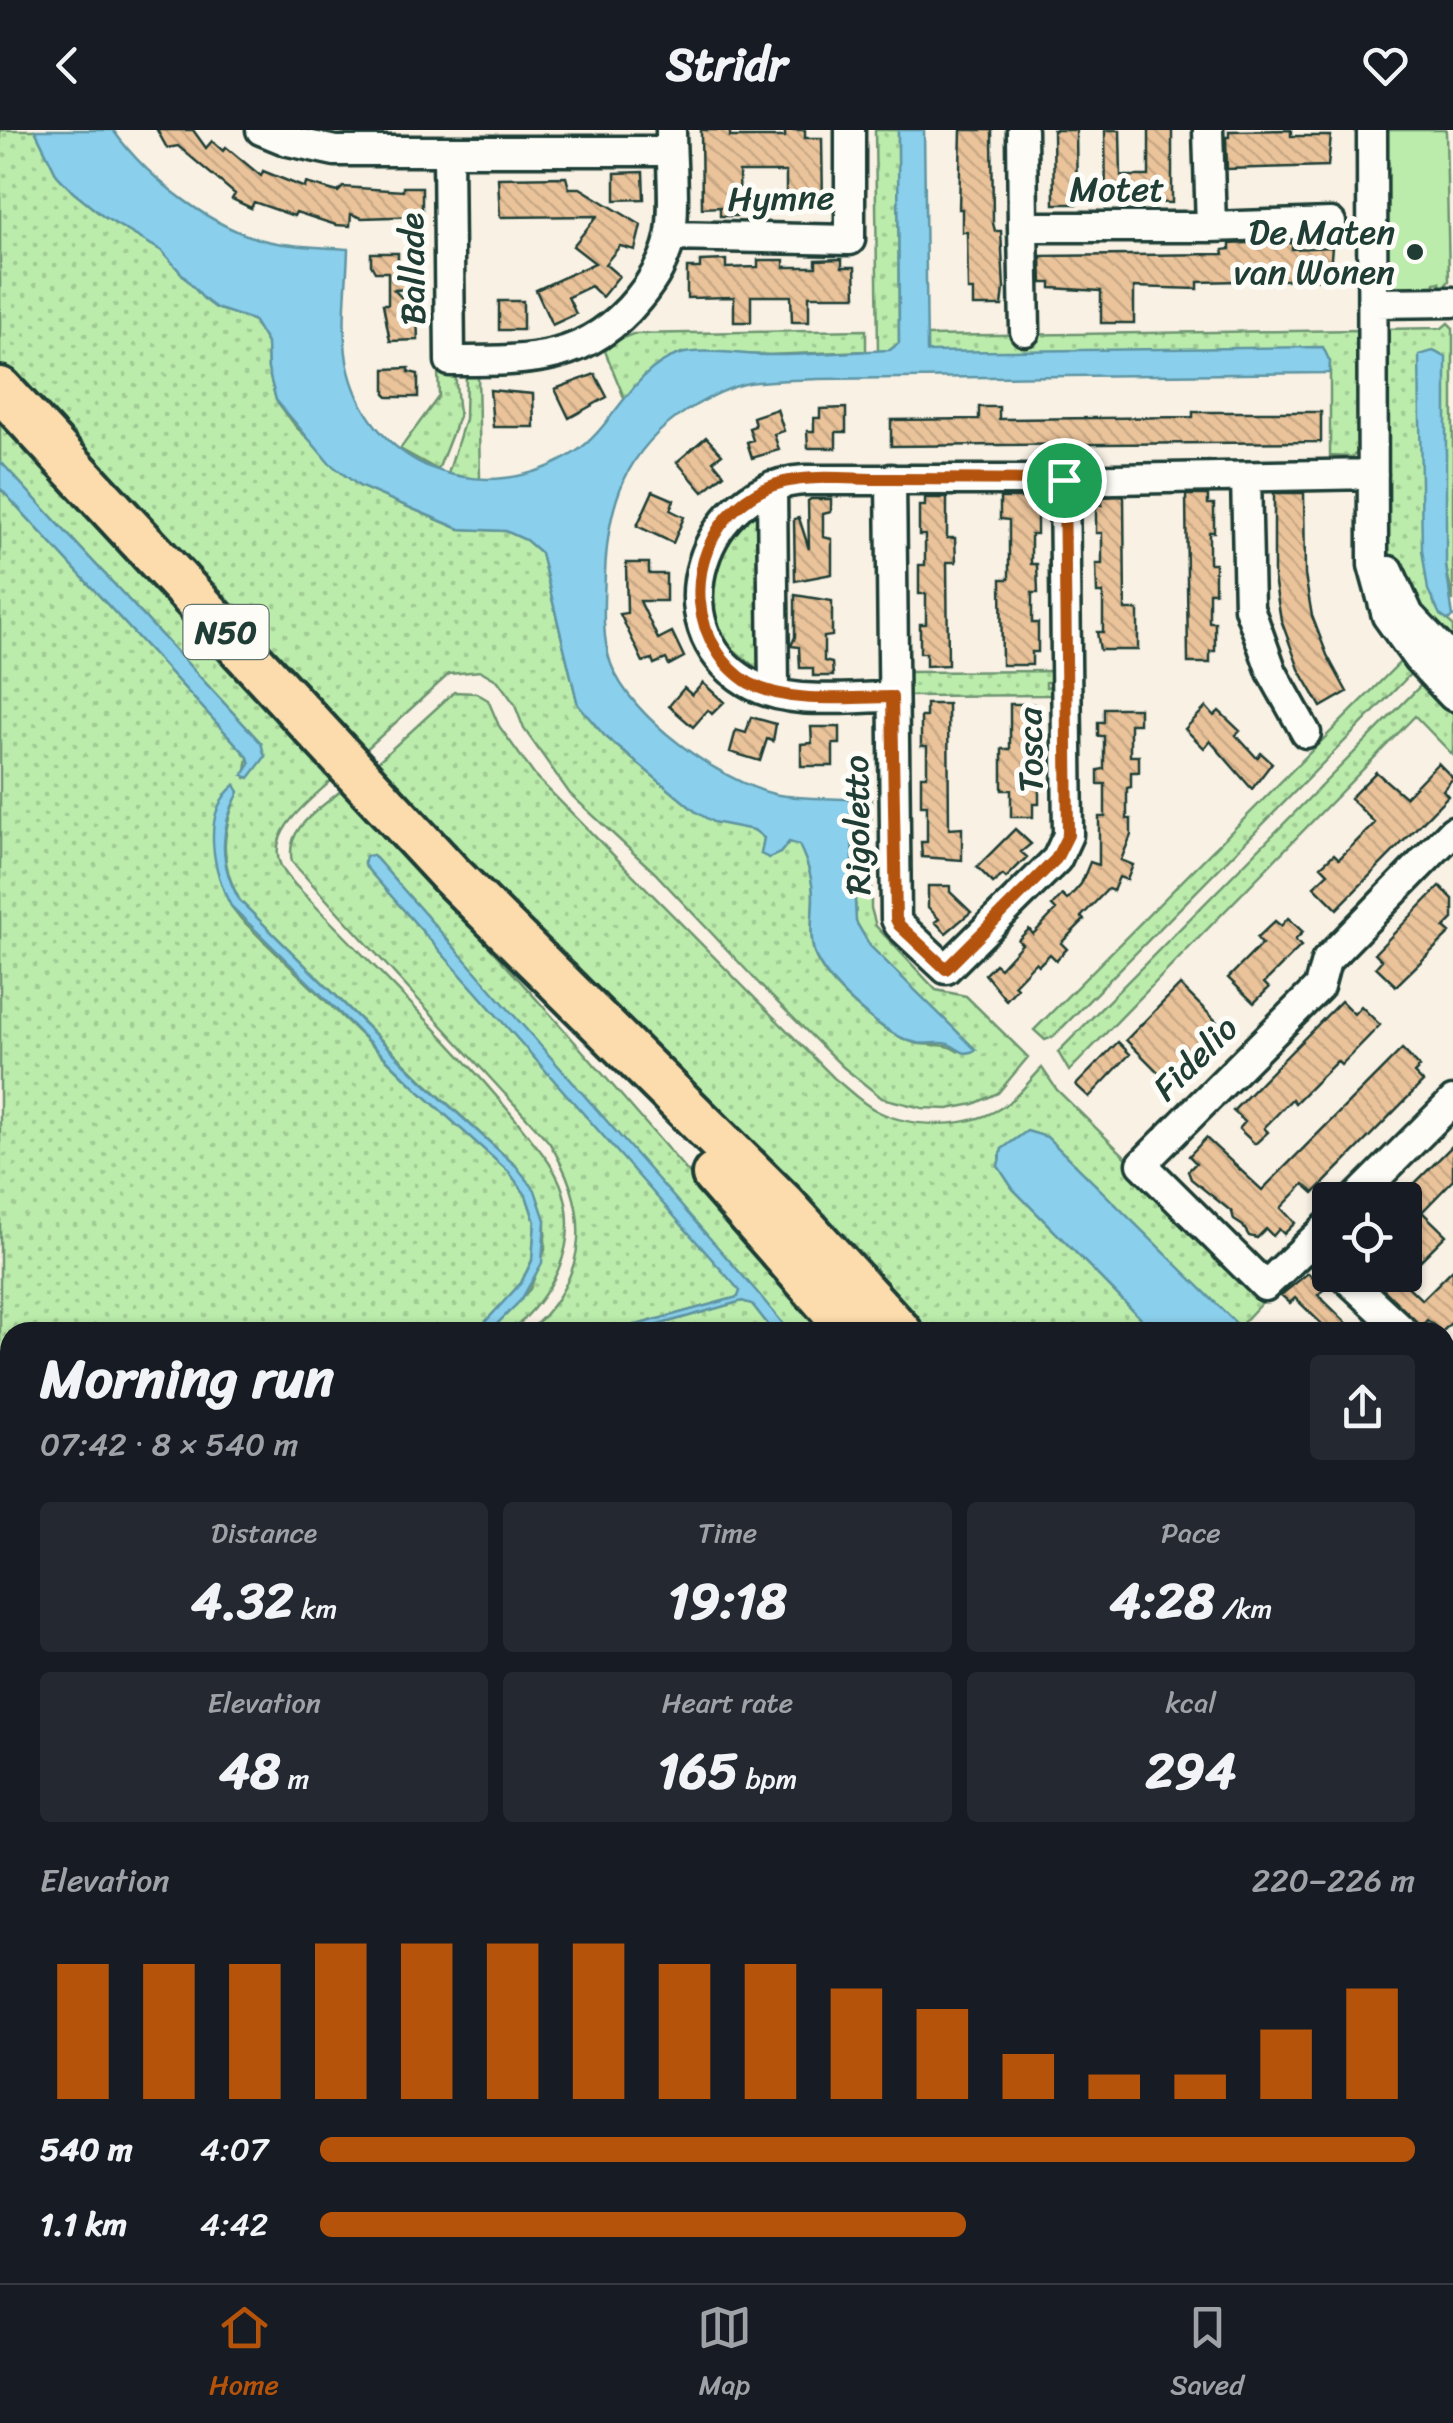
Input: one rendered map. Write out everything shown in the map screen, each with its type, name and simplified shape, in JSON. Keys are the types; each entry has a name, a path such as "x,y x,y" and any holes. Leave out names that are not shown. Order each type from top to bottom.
{"highway":[{"name":"N50","path":"0,388 451,875 784,1205 891,1322"},
{"name":"N50","path":"0,405 744,1206 843,1322"}],"street":[{"path":"261,130 312,148 358,141 448,151 671,140"},
{"name":"Hymne","path":"671,236 850,240 850,130"},
{"name":"Motet","path":"1022,130 1025,331"},
{"name":"Motet","path":"1208,130 1211,227"},
{"path":"1372,130 1373,565 1387,616 1418,659 1453,696"},
{"name":"Ballade","path":"448,151 450,361 539,359 585,344 618,324 654,279 671,236 671,140"},
{"name":"Motet","path":"1023,227 1332,223"},
{"path":"1374,303 1453,302"},
{"path":"892,697 800,698 746,682 723,660 704,630 697,595 704,554 725,519 752,494 787,481 1373,474"},
{"path":"1246,477 1249,608 1272,672 1306,733"},
{"name":"Rigoletto","path":"891,479 896,919 946,969"},
{"name":"Tosca","path":"946,969 1056,859 1068,835 1064,480"},
{"path":"772,486 774,692"},
{"path":"1374,528 1394,588 1409,614 1453,661"},
{"name":"Fidelio","path":"1312,1251 1265,1286 1142,1164 1319,987 1326,961 1448,845"},
{"path":"1372,1182 1453,1102"},
{"path":"1362,1292 1393,1322"}],"green space":[{"path":"0,130 35,130 57,175 73,192 104,217 162,251 216,308 253,320 267,343 268,369 276,400 297,428 359,486 459,529 506,531 526,540 541,553 578,705 605,736 696,812 759,832 764,838 761,854 780,853 789,842 799,844 812,883 812,936 823,970 859,1008 888,1030 915,1043 943,1045 959,1052 870,946 856,922 850,799 871,799 871,908 876,926 936,990 966,996 1028,1057 998,1093 974,1104 922,1108 882,1098 843,1067 655,873 570,794 524,729 514,703 498,681 481,671 449,674 361,754 0,375"},
{"path":"875,130 898,130 899,343 890,350 878,351"},
{"path":"1381,130 1446,130 1449,281 1441,290 1440,282 1435,283 1434,292 1396,291 1385,282"},
{"path":"1448,323 1453,328 1453,601 1446,566 1440,614 1453,625 1453,638 1446,644 1396,578 1386,539 1383,329 1442,328"},
{"path":"866,330 866,351 681,353 625,400 605,351 617,340 633,334"},
{"path":"1359,330 1360,450 1352,457 1330,456 1330,362 927,352 927,336"},
{"path":"438,372 455,372 459,416 438,470 400,449 439,396"},
{"path":"466,372 478,372 480,480 448,474 465,419"},
{"path":"0,416 335,777 285,828 279,840 281,866 467,1063 537,1146 563,1191 568,1232 565,1251 549,1287 521,1322 499,1322 530,1289 545,1250 545,1220 516,1166 424,1082 240,901 228,873 225,846 239,790 214,830 231,906 417,1089 509,1172 526,1195 535,1222 532,1260 521,1283 485,1322 0,1322 0,488 248,757 245,779 261,743 0,461"},
{"path":"764,497 762,673 728,645 709,605 710,561"},
{"path":"1404,658 1414,670 1053,1037 1045,1040 1034,1030"},
{"path":"1053,671 1053,682 1046,682 1046,687 1053,687 1052,695 906,696 906,672"},
{"path":"1425,681 1453,708 1453,755 1415,716 1069,1071 1058,1052"},
{"path":"454,692 476,693 488,700 499,726 535,776 834,1078 865,1104 907,1121 941,1124 974,1119 1004,1106 1042,1068 1057,1090 1268,1296 1244,1322 1234,1322 1047,1137 1027,1131 1002,1149 998,1166 1013,1189 1144,1322 910,1322 373,766"},
{"path":"345,787 567,1033 818,1322 781,1322 373,855 364,865 741,1291 738,1297 647,1322 538,1322 564,1288 578,1242 572,1192 563,1167 549,1142 292,862 294,838 316,810"},
{"path":"742,1301 752,1304 766,1322 668,1322"}],"water":[{"path":"35,130 113,130 164,184 231,228 277,243 348,249 345,341 349,371 363,406 383,435 409,456 439,471 472,478 507,478 541,469 574,453 600,429 647,373 677,355 890,350 899,343 898,130 924,130 927,352 1323,347 1330,362 1329,373 749,383 686,411 665,426 634,461 616,502 607,548 604,631 611,664 621,684 637,705 679,744 728,776 774,794 850,799 856,922 870,946 976,1050 964,1052 945,1043 917,1043 890,1031 860,1009 824,971 814,952 812,884 799,845 789,842 769,858 761,854 764,838 754,830 713,822 696,812 605,736 578,705 541,553 526,540 506,531 460,529 359,486 329,463 276,400 268,369 267,343 253,320 216,308 162,251 104,217 73,192 57,175"},
{"path":"1433,351 1446,357 1446,566 1453,617 1447,620 1440,615 1428,590 1422,550 1419,355"},
{"path":"0,461 261,743 265,757 249,778 243,775 250,764 248,757 0,488"},
{"path":"235,785 239,792 228,819 224,846 228,874 240,901 423,1082 516,1166 535,1190 545,1220 542,1263 521,1300 499,1322 485,1322 521,1283 532,1261 535,1222 526,1195 509,1172 417,1089 231,906 219,877 213,843 217,811"},
{"path":"373,855 782,1322 766,1322 752,1304 742,1301 668,1322 647,1322 738,1297 740,1291 364,865 366,856"},
{"path":"1027,1131 1047,1137 1235,1322 1144,1322 1013,1189 998,1166 1002,1149"}],"building":[{"path":"157,130 193,130 206,148 212,141 223,151 226,147 261,176 263,171 305,188 306,183 338,192 343,187 403,191 403,187 422,187 422,216 362,218 351,214 350,226 296,212 294,216 254,202 251,208 232,199 235,194 178,146 167,148"},
{"path":"701,130 730,130 730,137 785,137 785,130 805,130 805,138 822,138 823,207 795,207 795,197 786,197 786,172 739,172 740,216 720,216 720,207 702,208"},
{"path":"961,130 992,130 993,223 995,231 1001,231 1002,306 973,306 973,290 968,290 967,232 962,232 959,209"},
{"path":"1053,130 1076,130 1077,204 1054,204"},
{"path":"1105,130 1120,130 1121,176 1149,176 1149,130 1172,130 1172,203 1106,201"},
{"path":"1291,130 1291,136 1331,136 1328,166 1227,169 1229,131"},
{"path":"643,172 644,199 615,200 615,173"},
{"path":"566,177 569,188 580,188 641,225 635,250 620,246 605,264 619,276 602,297 591,286 568,297 576,314 552,325 536,290 595,263 573,246 597,216 500,217 498,178"},
{"path":"1292,243 1292,249 1332,247 1329,279 1198,282 1198,289 1134,287 1134,323 1101,323 1101,291 1051,288 1051,283 1042,283 1041,256 1224,254 1230,244"},
{"path":"371,253 398,253 398,263 417,263 417,289 394,290 417,313 418,340 390,341 383,304 388,304 388,272 375,272"},
{"path":"842,259 842,267 855,267 856,296 809,296 809,322 792,322 791,296 751,296 751,322 734,322 734,297 687,298 687,268 700,268 700,261 726,260 726,268 758,267 758,260 784,260 784,267 816,267 816,260"},
{"path":"499,301 523,301 523,330 499,330"},
{"path":"409,368 409,372 418,374 418,397 388,397 385,369"},
{"path":"595,374 607,397 569,418 555,389"},
{"path":"490,390 533,394 534,427 493,427"},
{"path":"979,407 999,407 999,419 1321,412 1321,442 891,446 891,420 979,419"},
{"path":"846,408 846,432 836,432 836,448 808,448 807,431 814,431 814,418 820,418 820,409"},
{"path":"777,409 784,431 774,434 779,450 752,458 747,442 753,440 749,428 755,426 753,417"},
{"path":"706,437 722,454 713,461 724,474 703,492 677,462"},
{"path":"653,491 674,500 670,510 684,517 673,543 637,526"},
{"path":"1274,493 1304,493 1305,575 1312,616 1347,692 1321,707 1299,669 1281,620 1274,578"},
{"path":"1186,495 1208,495 1208,504 1214,504 1209,563 1215,563 1215,592 1209,592 1209,622 1215,622 1215,651 1210,651 1210,663 1188,663"},
{"path":"1124,496 1125,610 1138,610 1138,650 1100,650 1097,632 1103,632 1103,593 1097,593 1096,564 1102,564 1102,533 1096,533 1096,505 1102,505 1102,497"},
{"path":"925,498 947,498 947,538 955,538 956,562 947,562 948,665 926,666 926,653 920,653 920,624 926,624 926,594 919,594 919,565 925,565 925,535 919,535 919,506 925,506"},
{"path":"1000,498 1031,498 1031,505 1037,505 1037,534 1031,534 1031,564 1037,564 1038,593 1032,593 1032,623 1038,623 1038,652 1032,652 1032,665 1002,665 1001,579 1009,579 1009,520 1000,519"},
{"path":"811,499 831,499 831,512 823,514 823,537 832,539 832,574 795,581 794,519 799,518 809,549"},
{"path":"626,563 649,563 649,574 666,574 666,601 640,601 658,639 672,632 684,657 669,665 666,659 654,664 652,659 643,662 620,614 627,613"},
{"path":"795,595 832,601 832,636 824,637 824,661 832,663 833,676 813,676 813,668 800,668 799,647 791,646 795,637"},
{"path":"703,683 724,702 712,714 708,710 693,727 669,706 684,688 692,695"},
{"path":"926,704 948,704 949,829 962,828 962,860 922,857 921,842 927,842 927,805 921,805 921,776 927,776 927,746 921,746 921,717 926,717"},
{"path":"1010,704 1033,704 1033,716 1039,716 1039,745 1033,745 1033,775 1039,775 1039,804 1033,804 1033,817 1011,817 1011,790 1002,790 1002,749 1010,749"},
{"path":"1206,707 1214,716 1219,711 1240,731 1236,735 1257,758 1261,753 1272,763 1252,789 1210,741 1204,748 1185,729"},
{"path":"1104,708 1139,708 1139,724 1130,724 1130,756 1139,756 1139,772 1131,772 1131,787 1127,788 1131,835 1121,860 1133,865 1127,880 1119,877 1113,891 1108,889 1081,917 1084,920 1061,943 1067,949 1056,960 1050,954 1039,965 1036,962 1014,985 1017,988 1006,1000 985,974 995,964 1000,968 1022,944 1018,940 1029,929 1033,934 1056,910 1052,906 1062,895 1067,900 1081,884 1090,862 1099,865 1099,817 1105,817 1105,784 1098,784 1098,770 1104,769 1104,736 1098,736 1098,722 1104,722"},
{"path":"751,717 776,724 773,741 767,739 760,761 730,752 736,730 746,733"},
{"path":"811,727 840,727 840,744 833,744 833,766 801,766 801,744 812,743"},
{"path":"1438,763 1453,778 1443,790 1448,796 1337,909 1314,886 1328,873 1321,866 1334,854 1339,859 1375,823 1350,798 1376,772 1405,797"},
{"path":"1015,829 1031,844 1021,852 1027,857 1006,878 1003,875 993,883 977,867"},
{"path":"928,886 950,886 950,892 971,912 946,933 928,907"},
{"path":"1440,886 1453,899 1453,919 1444,928 1450,933 1396,986 1376,967 1382,960 1375,953"},
{"path":"1288,918 1303,932 1295,940 1301,946 1264,983 1269,988 1254,1003 1228,978 1262,944 1257,938 1275,921 1281,926"},
{"path":"1180,985 1225,1030 1171,1085 1126,1040"},
{"path":"1341,1001 1354,1014 1361,1006 1380,1025 1341,1065 1337,1061 1295,1103 1292,1099 1264,1128 1268,1132 1255,1144 1239,1129 1245,1122 1233,1111"},
{"path":"1118,1042 1130,1054 1089,1097 1076,1085"},
{"path":"1402,1049 1420,1067 1414,1073 1423,1082 1325,1182 1312,1182 1312,1191 1304,1184 1281,1208 1295,1223 1284,1234 1279,1229 1273,1236 1266,1229 1257,1238 1249,1236 1232,1212 1191,1179 1188,1171 1196,1163 1189,1156 1206,1138 1262,1190"},
{"path":"1453,1145 1453,1180 1422,1212 1422,1182 1416,1182"},
{"path":"1422,1212 1446,1235 1422,1259"},
{"path":"1453,1269 1453,1321 1416,1322 1386,1292 1414,1292 1422,1300"},
{"path":"1308,1273 1312,1277 1312,1292 1321,1292 1318,1295 1346,1322 1320,1322 1295,1298 1290,1303 1281,1295"}],"place":[{"name":"De Maten van Wonen","path":"1415,252"}],"route":[{"path":"1064,480 1068,835 1056,859 946,969 896,919 892,697 800,698 746,682 723,660 704,630 697,595 704,554 725,519 752,494 787,481 1064,480"}]}
